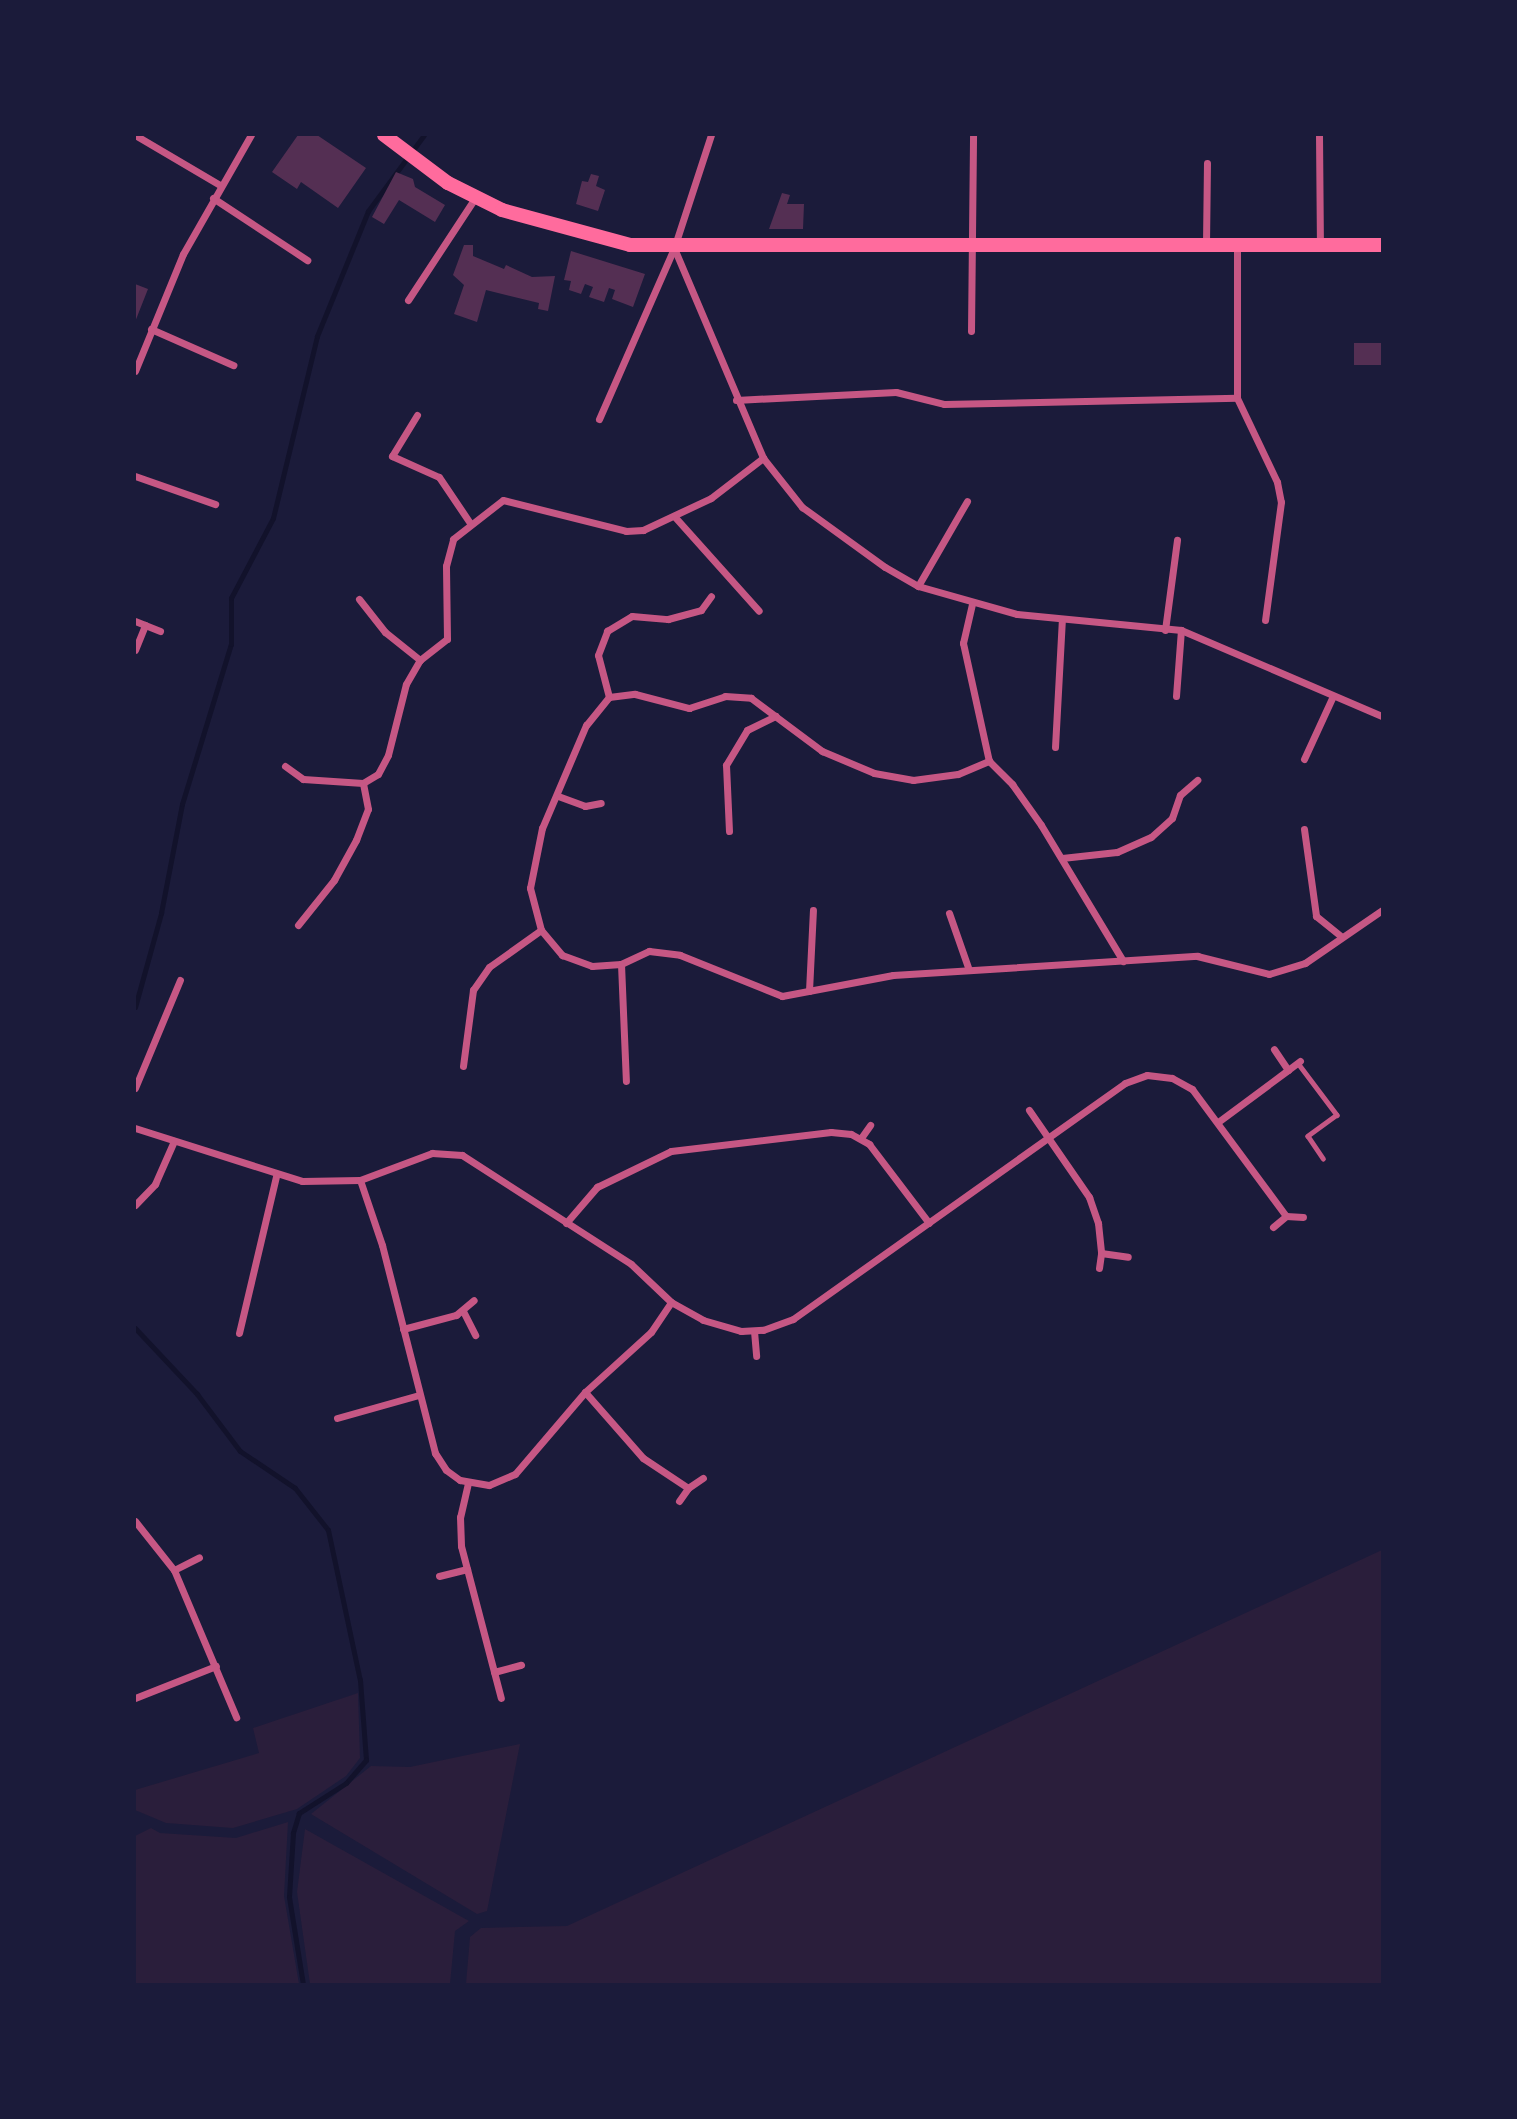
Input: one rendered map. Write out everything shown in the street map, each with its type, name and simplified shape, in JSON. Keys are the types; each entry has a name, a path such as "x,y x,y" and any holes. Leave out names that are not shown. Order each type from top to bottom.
{"highway":[{"path":"388,137 475,198 596,238 674,248 1382,245"}],"street":[{"path":"135,135 220,184"},
{"path":"135,371 151,328 213,198 251,135"},
{"path":"599,419 674,248 711,135"},
{"path":"971,331 973,135"},
{"path":"1319,135 1320,245"},
{"path":"1206,245 1207,163"},
{"path":"213,198 307,260"},
{"path":"408,300 475,198"},
{"path":"1237,245 1237,398 1277,482 1281,502 1265,620"},
{"path":"674,248 736,400 763,458 802,508 918,586 972,604 1062,619 1181,630 1382,716"},
{"path":"151,328 233,365"},
{"path":"736,400 896,392 944,404 1237,398"},
{"path":"417,415 392,456 439,477 470,523"},
{"path":"285,766 303,779 363,783 378,774 388,755 406,684 420,660 447,639 446,566 453,539 503,499 626,531 643,530 711,498 763,458"},
{"path":"135,476 215,504"},
{"path":"918,586 967,501"},
{"path":"674,516 759,611"},
{"path":"1165,630 1177,540"},
{"path":"609,697 598,655 607,631 632,616 668,619 701,610 711,596"},
{"path":"359,599 385,632 420,660"},
{"path":"972,604 963,643 989,761 1012,784 1062,858 1123,961"},
{"path":"1055,747 1062,619"},
{"path":"135,621 160,631"},
{"path":"135,650 145,625"},
{"path":"1176,696 1181,630"},
{"path":"989,761 958,774 913,780 874,773 822,751 751,698 725,695 689,708 645,695 609,697 586,725 533,858 530,888 541,930 562,954 592,966 621,964 649,951 680,955 782,996 894,975 1197,956 1269,974 1305,963 1382,909"},
{"path":"1304,759 1333,696"},
{"path":"729,831 726,765 747,730 776,716"},
{"path":"1062,858 1117,852 1151,837 1172,818 1180,795 1197,780"},
{"path":"298,925 334,880 356,840 368,809 363,783"},
{"path":"558,796 585,806 601,803"},
{"path":"1304,829 1316,916 1340,936"},
{"path":"809,991 813,910"},
{"path":"949,913 969,970"},
{"path":"463,1066 473,990 489,967 541,930"},
{"path":"621,964 626,1081"},
{"path":"135,1088 180,981"},
{"path":"1273,1049 1288,1070"},
{"path":"1218,1122 1299,1062"},
{"path":"135,1128 276,1176 322,1182 360,1180 432,1153 452,1152 481,1163 566,1223 631,1264 671,1302 718,1326 754,1331 793,1319 1125,1083 1147,1075 1184,1083 1218,1122 1286,1216"},
{"path":"1029,1110 1089,1197 1098,1223 1101,1253 1099,1269"},
{"path":"861,1138 870,1125"},
{"path":"566,1223 597,1187 671,1151 831,1132 861,1138 875,1150 929,1223"},
{"path":"135,1205 155,1184 174,1140"},
{"path":"239,1334 276,1176"},
{"path":"360,1180 439,1462 453,1476 468,1483 489,1485 515,1474 585,1392 651,1332 671,1302"},
{"path":"1273,1227 1286,1216 1303,1217"},
{"path":"1101,1253 1128,1257"},
{"path":"402,1329 463,1311 474,1300"},
{"path":"463,1311 475,1335"},
{"path":"754,1331 756,1356"},
{"path":"585,1392 643,1458 688,1488"},
{"path":"337,1418 419,1395"},
{"path":"679,1501 688,1488 703,1478"},
{"path":"468,1483 460,1528 467,1569 501,1698"},
{"path":"135,1521 174,1570 236,1717"},
{"path":"174,1570 199,1557"},
{"path":"439,1576 467,1569"},
{"path":"494,1672 521,1665"},
{"path":"135,1698 216,1666"}],"lane":[{"path":"1299,1062 1337,1115 1308,1136 1323,1158"}],"shaded area":[{"path":"1382,1550 1382,1984 466,1984 470,1937 481,1928 567,1926"},
{"path":"358,1693 360,1758 346,1776 297,1809 233,1828 166,1823 135,1810 135,1790 259,1753 253,1728"},
{"path":"520,1744 487,1911 477,1914 311,1814 371,1766 410,1767"},
{"path":"288,1822 284,1896 299,1984 135,1984 135,1836 151,1828 160,1833 236,1838"},
{"path":"305,1829 469,1921 455,1931 450,1984 310,1984 297,1892"}],"building":[{"path":"298,135 317,135 366,168 338,208 301,182 297,189 272,172"},
{"path":"396,172 413,179 415,187 445,205 435,222 399,200 384,224 372,217"},
{"path":"591,174 599,176 596,186 605,190 598,211 576,204 582,181 588,182"},
{"path":"782,193 790,195 787,204 804,204 803,229 769,229"},
{"path":"464,245 473,245 473,256 504,269 506,265 532,277 555,276 548,311 538,309 539,303 486,290 477,322 454,314 464,285 453,275"},
{"path":"571,251 645,274 633,307 612,299 615,290 609,288 604,302 589,297 593,287 585,284 581,294 569,290 571,281 564,280"},
{"path":"135,284 148,289 135,322"},
{"path":"1354,343 1382,343 1382,365 1354,365"}],"waterway":[{"path":"135,1007 161,913 182,804 231,644 231,598 273,518 317,336 368,211 424,135"},
{"path":"135,1328 197,1394 240,1451 295,1488 328,1530 360,1680 366,1760 346,1783 299,1813 293,1833 289,1897 303,1984"}]}
